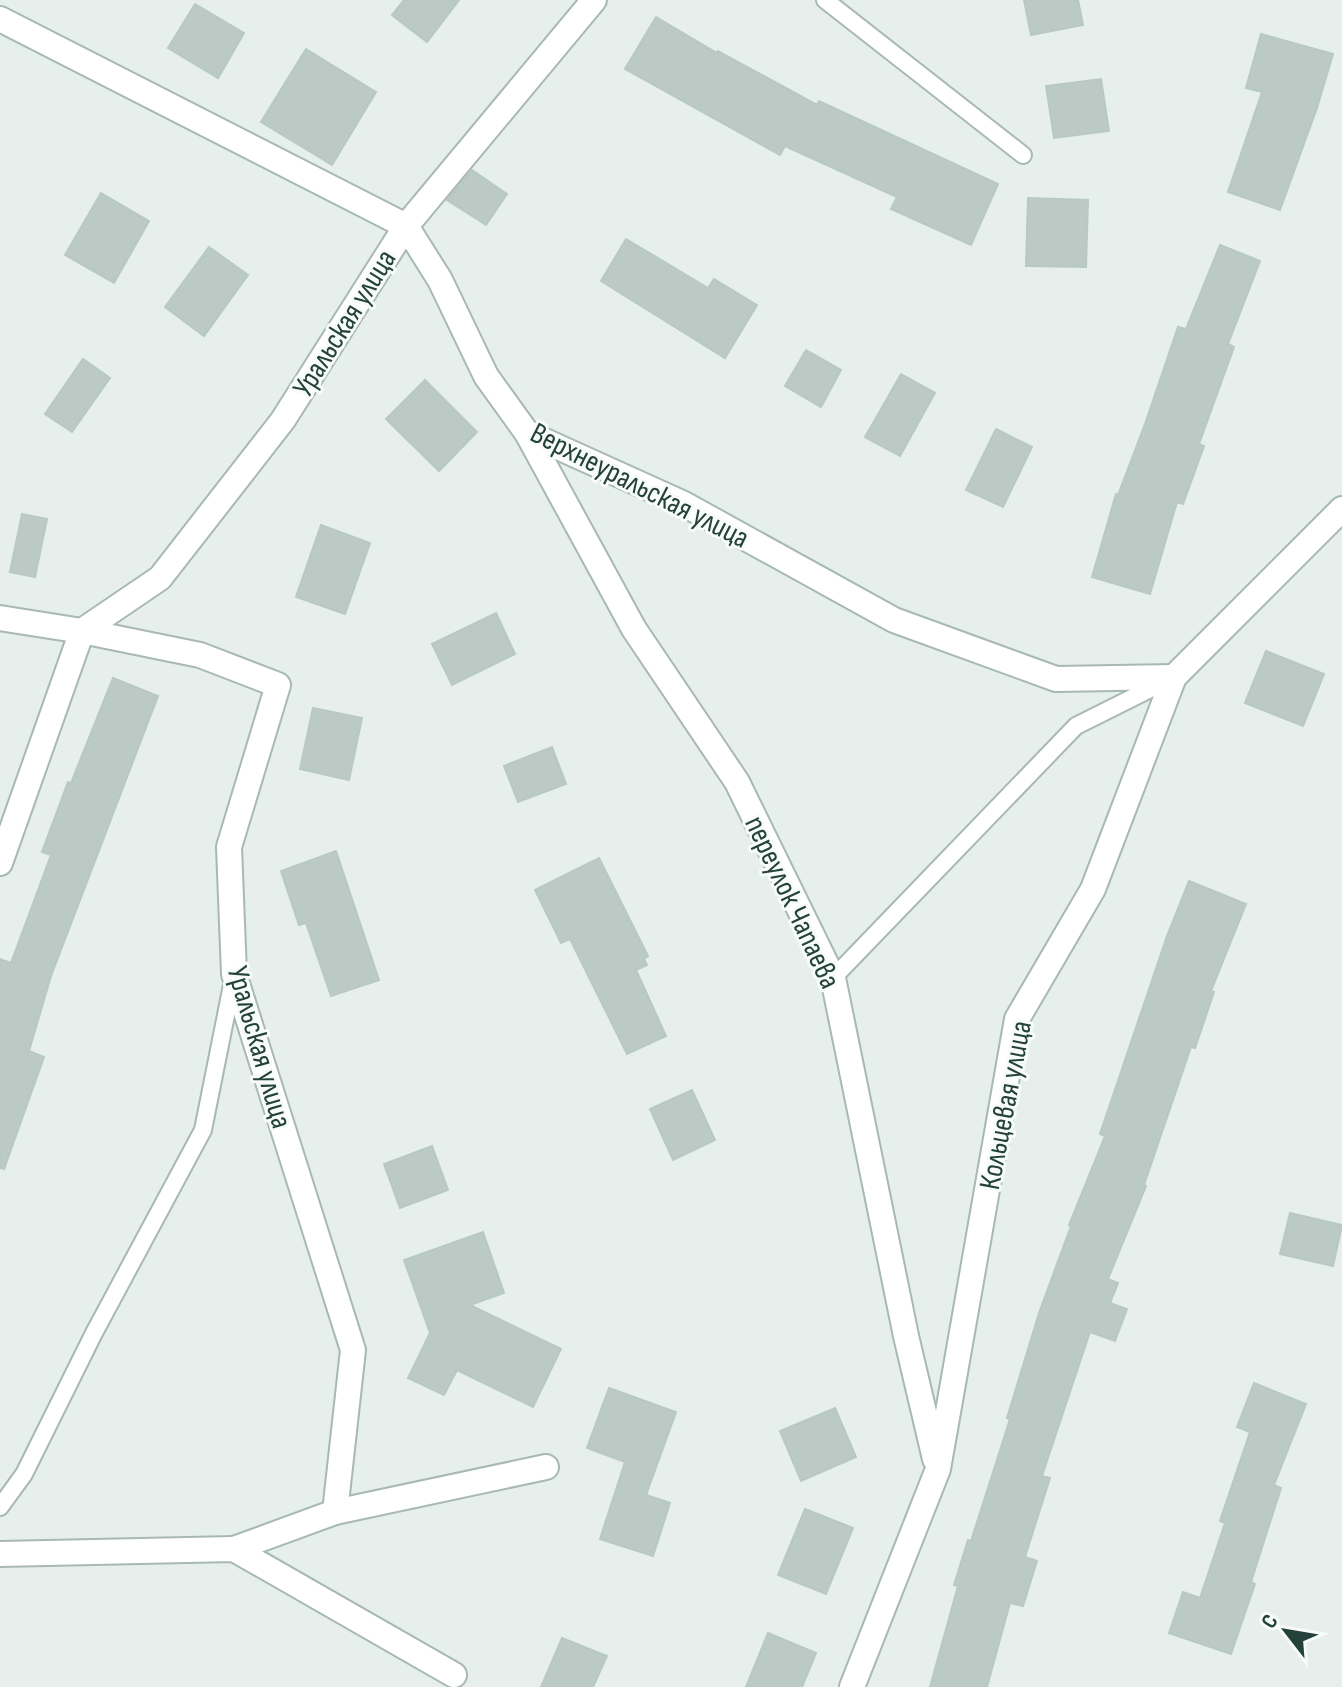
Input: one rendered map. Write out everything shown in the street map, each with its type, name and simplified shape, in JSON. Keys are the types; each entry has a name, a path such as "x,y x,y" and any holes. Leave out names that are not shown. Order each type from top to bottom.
{"street":[{"name":"Уральская улица","path":"82,631 160,578 283,420 406,226 594,0"},
{"path":"0,19 406,226"},
{"name":"Верхнеуральская улица","path":"406,226 440,280 486,376 527,433 684,504 894,620 1056,679 1174,677"},
{"name":"переулок Чапаева","path":"527,433 634,629 737,782 833,978 906,1336 938,1469"},
{"name":"Кольцевая улица","path":"852,1687 938,1469 1017,1019 1093,889 1174,677 1342,509"},
{"path":"0,618 82,631 0,863"},
{"name":"Уральская улица","path":"82,631 200,655 278,685 229,847 234,974 353,1350 335,1512"},
{"path":"0,1554 234,1549 335,1512 546,1467"},
{"path":"234,1549 454,1675"}],"lane":[{"path":"825,0 1023,155"},
{"path":"833,978 1076,726 1174,677"},
{"path":"0,1507 24,1474 94,1333 203,1130 234,974"}],"building":[{"path":"404,0 459,0 427,42 392,15"},
{"path":"1024,0 1078,0 1083,25 1031,35"},
{"path":"195,4 244,33 218,78 168,48"},
{"path":"656,17 817,105 819,101 998,184 971,245 891,209 897,197 785,146 780,155 625,69"},
{"path":"1261,34 1333,54 1280,210 1228,192 1262,92 1246,88"},
{"path":"306,49 376,92 332,165 261,122"},
{"path":"1101,79 1109,131 1054,138 1046,86"},
{"path":"472,170 507,194 486,225 447,200"},
{"path":"101,193 149,221 114,283 65,255"},
{"path":"1028,198 1088,200 1086,267 1026,266"},
{"path":"626,239 708,288 714,279 757,305 725,358 601,281"},
{"path":"1220,245 1260,261 1228,344 1234,347 1199,444 1204,446 1183,504 1177,502 1150,594 1092,577 1116,494 1145,424 1178,327 1186,329"},
{"path":"209,247 248,275 204,336 165,307"},
{"path":"806,350 841,370 821,407 785,386"},
{"path":"83,359 110,378 72,432 45,414"},
{"path":"901,374 935,393 900,456 865,437"},
{"path":"425,380 477,432 439,471 386,419"},
{"path":"996,429 1032,447 1003,507 966,490"},
{"path":"22,514 47,519 35,577 10,572"},
{"path":"321,525 370,543 345,614 296,597"},
{"path":"496,613 515,654 452,685 432,644"},
{"path":"1266,651 1324,674 1303,726 1245,703"},
{"path":"113,678 158,696 51,976 29,1051 44,1057 4,1169 0,1168 0,959 11,963 51,855 42,852"},
{"path":"313,708 362,718 349,780 300,769"},
{"path":"552,747 566,784 518,802 504,766"},
{"path":"336,851 379,980 331,996 306,923 299,925 281,871"},
{"path":"599,858 648,956 644,959 647,965 636,970 666,1036 627,1054 570,939 561,943 535,890"},
{"path":"1189,881 1246,904 1211,991 1214,992 1195,1048 1191,1047 1146,1186 1108,1279 1118,1283 1110,1303 1127,1309 1115,1341 1090,1332 1042,1476 1050,1478 1025,1557 1037,1561 1023,1606 1010,1603 987,1687 930,1687 958,1586 954,1585 1010,1419 1007,1418 1039,1313 1069,1225 1105,1136 1100,1134 1167,936"},
{"path":"692,1090 715,1140 673,1160 650,1109"},
{"path":"432,1146 448,1190 400,1208 384,1164"},
{"path":"1290,1213 1342,1225 1333,1266 1280,1254"},
{"path":"483,1232 504,1293 470,1305 561,1349 533,1407 457,1370 444,1395 408,1378 430,1333 404,1260"},
{"path":"1254,1383 1306,1404 1274,1485 1281,1488 1251,1582 1255,1584 1231,1654 1169,1633 1183,1592 1200,1598 1225,1523 1220,1521 1250,1432 1237,1427"},
{"path":"609,1388 676,1412 646,1495 670,1503 653,1556 600,1539 625,1462 587,1448"},
{"path":"835,1408 856,1457 801,1481 780,1431"},
{"path":"805,1509 853,1528 826,1594 778,1575"},
{"path":"768,1633 816,1653 802,1687 746,1687"},
{"path":"562,1638 607,1656 593,1687 541,1687"}]}
